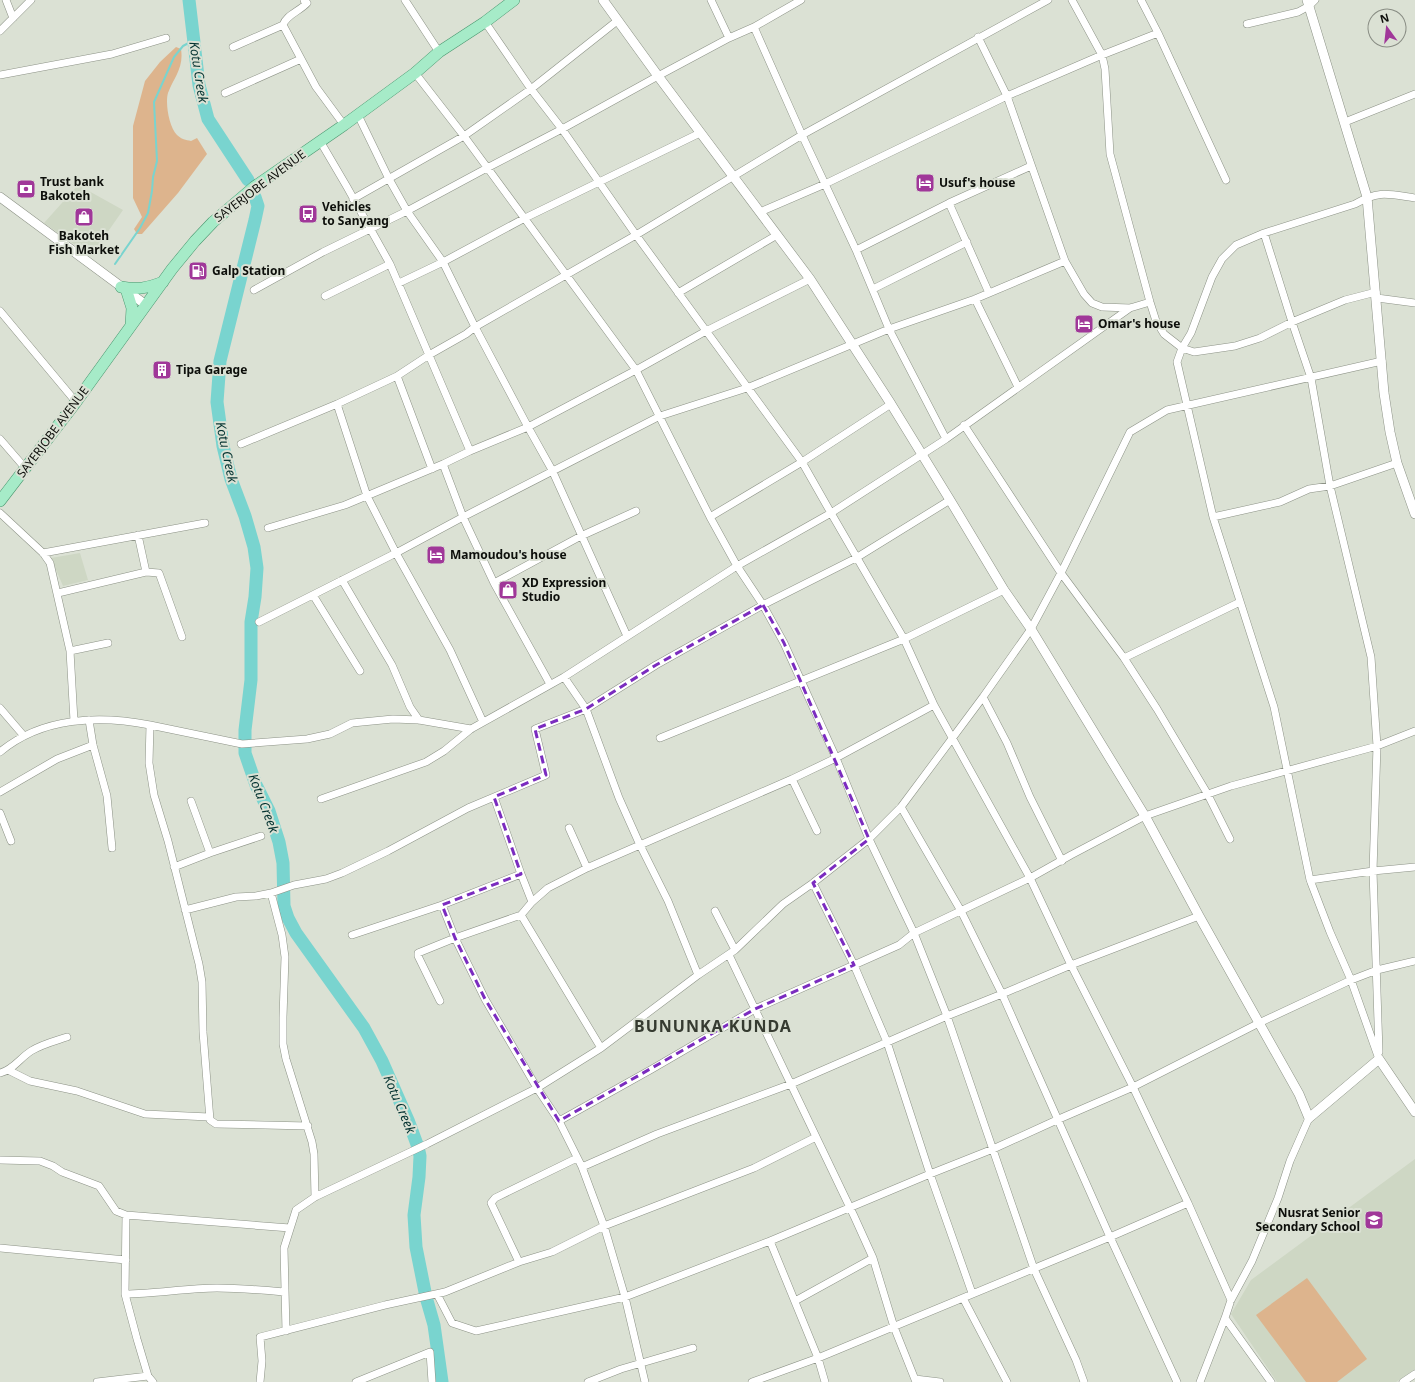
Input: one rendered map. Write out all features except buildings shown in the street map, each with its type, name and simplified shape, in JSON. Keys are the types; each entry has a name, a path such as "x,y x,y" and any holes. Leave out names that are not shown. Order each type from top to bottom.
{"main road":[{"name":"SAYERJOBE AVENUE","path":"0,502 76,402 163,282 190,247 213,222 254,187 358,115 415,73 439,52 485,22 514,0"},
{"path":"131,326 132,314 124,290 144,289 163,282"}],"street":[{"path":"6,0 13,18"},
{"path":"0,31 31,0"},
{"path":"304,0 307,4 302,9 284,20 283,25 316,87 344,125"},
{"path":"405,0 439,52"},
{"path":"603,0 700,133 810,279 851,345 891,404 1004,590 1031,629 1145,816 1199,916 1299,1094 1309,1118"},
{"path":"711,0 729,38"},
{"path":"254,290 323,252 562,129 801,0"},
{"path":"241,444 337,404 397,376 429,355 466,334 474,327 636,235 802,135 978,37 1048,0"},
{"path":"1072,0 1102,55 1105,69 1110,154 1150,302 1156,321 1164,334 1182,348 1194,352 1235,346 1260,338 1292,322 1345,300 1376,295 1415,303"},
{"path":"1141,0 1158,33 1226,180"},
{"path":"1247,24 1298,12 1310,2 1367,197 1384,393 1397,463 1415,514"},
{"path":"353,199 464,136 531,89 617,21"},
{"path":"485,22 531,89 600,182 636,235 802,462 904,639 934,705 1030,878 1071,965 1133,1087 1188,1203 1231,1300"},
{"path":"233,47 283,25"},
{"path":"754,26 802,135 856,250 889,329 946,438"},
{"path":"760,212 825,184 1007,96 1102,55 1158,33"},
{"path":"978,37 1007,96 1065,261 1084,294 1092,303 1102,307 1130,308"},
{"path":"0,75 112,54 166,38"},
{"path":"225,92 301,59"},
{"path":"415,73 464,136 636,370 710,517 737,566 763,605 784,643 836,758 869,839 914,933 947,1016 1034,1269 1076,1360 1084,1382"},
{"path":"1345,122 1415,94"},
{"path":"358,115 389,179 407,210 443,262 474,327 552,470 627,636"},
{"path":"399,283 443,262 525,218 700,133"},
{"path":"320,141 390,264 470,451"},
{"path":"856,250 949,203 1031,166"},
{"path":"1415,198 1384,193 1367,197 1354,204 1264,233 1236,245 1222,259 1212,277 1191,333 1182,348 1178,362 1213,517 1274,706 1286,770 1310,880 1330,932 1351,980 1379,1059 1415,1112"},
{"path":"0,197 146,305"},
{"path":"949,203 989,293"},
{"path":"1264,233 1311,378 1330,486 1371,657 1377,746 1373,871 1379,1059"},
{"path":"678,293 777,235"},
{"path":"873,289 967,242"},
{"path":"259,622 396,553 552,470 660,416 747,388 889,329 975,299 1065,261"},
{"path":"325,296 390,264"},
{"path":"268,528 345,505 528,427 706,331 810,279"},
{"path":"975,299 1018,387"},
{"path":"321,799 426,762 444,751 471,729 564,677 737,566 831,513 946,438 1130,308 1150,302"},
{"path":"0,312 76,402"},
{"path":"286,1331 284,1248 296,1210 315,1197 427,1144 537,1088 601,1048 698,975 732,953 783,904 813,883 869,839 902,807 1031,629 1061,573 1130,432 1167,410 1382,362"},
{"path":"397,376 432,469"},
{"path":"337,404 367,496 396,553 450,650 483,722"},
{"path":"710,517 802,462 891,404"},
{"path":"964,425 1061,573 1124,658 1157,709 1207,794 1230,839"},
{"path":"0,439 26,469"},
{"path":"1213,517 1280,502 1309,489 1330,486 1397,463"},
{"path":"443,464 463,516 494,583 550,684"},
{"path":"185,910 236,897 256,896 294,885 326,879 388,851 468,808 546,775 535,729 586,709 656,665 763,605 856,558 950,500"},
{"path":"494,583 581,536 636,511"},
{"path":"0,513 43,553 50,563 70,651 74,721"},
{"path":"43,553 205,524"},
{"path":"138,536 146,572"},
{"path":"58,593 146,572 159,573 163,580 182,637"},
{"path":"342,580 392,665 410,707 419,720"},
{"path":"660,738 904,639 1004,590"},
{"path":"313,595 360,671"},
{"path":"1124,658 1240,602"},
{"path":"70,651 108,643"},
{"path":"564,677 586,709 619,798 640,845 668,901 698,975"},
{"path":"983,697 1007,743 1030,797 1062,861"},
{"path":"440,1001 418,956 418,953 455,938 521,915 532,902 548,888 587,868 792,779 836,758 934,705"},
{"path":"0,708 24,736"},
{"path":"0,752 8,745 24,736 49,726 74,721 89,720 114,720 150,725 245,744 321,737 345,726 363,721 393,719 419,720 471,729"},
{"path":"89,720 93,745 107,796 112,848"},
{"path":"150,725 149,763 154,795 196,950 202,982 209,1117 212,1122 216,1124 308,1126"},
{"path":"559,1121 754,1010 899,945 914,933 1030,878 1145,816 1207,794 1286,770 1377,746 1415,731"},
{"path":"0,792 57,759 93,745"},
{"path":"792,779 817,831"},
{"path":"494,796 532,902"},
{"path":"191,801 210,853"},
{"path":"902,807 961,912 1002,994 1110,1237 1177,1382"},
{"path":"0,814 11,841"},
{"path":"568,828 587,868"},
{"path":"174,867 261,836"},
{"path":"1310,880 1415,867"},
{"path":"352,935 442,905 521,874"},
{"path":"813,883 854,965 887,1042 930,1174 972,1293"},
{"path":"271,892 282,935 285,957 283,1044 288,1065 308,1126 314,1154 315,1197"},
{"path":"442,905 455,938 485,999 537,1088 559,1121 582,1168 604,1226 625,1297 645,1382"},
{"path":"716,911 754,1010 792,1084 873,1258 894,1327 915,1381 940,1382"},
{"path":"521,915 601,1048"},
{"path":"582,1168 657,1134 792,1084 947,1016 1071,965 1199,916"},
{"path":"437,1294 452,1323 476,1331 625,1297 770,1241 930,1174 993,1150 1058,1119 1133,1087 1259,1023 1351,980 1377,970 1415,961"},
{"path":"0,1073 8,1070 30,1051 45,1044 67,1037"},
{"path":"1200,1382 1231,1300 1252,1261 1278,1198 1290,1161 1309,1118 1379,1059"},
{"path":"8,1070 30,1081 77,1091 145,1114 209,1117"},
{"path":"260,1382 262,1361 260,1337 385,1305 445,1292 519,1262 552,1252 604,1226 754,1168 816,1137"},
{"path":"519,1262 491,1203 495,1198 577,1158"},
{"path":"0,1160 40,1161 53,1166 62,1172 99,1186 116,1211 126,1215 290,1228"},
{"path":"752,1382 818,1358 894,1327 1188,1203"},
{"path":"126,1215 125,1294 148,1376 153,1382"},
{"path":"770,1241 818,1358 825,1382"},
{"path":"0,1248 126,1260"},
{"path":"794,1301 873,1258"},
{"path":"125,1294 218,1288 284,1292"},
{"path":"963,1298 1007,1382"},
{"path":"1225,1318 1271,1382"},
{"path":"588,1382 621,1369 693,1348"},
{"path":"356,1382 430,1352 432,1382"},
{"path":"1403,1382 1415,1374"},
{"path":"97,1382 148,1376"}],"highlighted area":[{"path":"763,605 784,643 869,839 813,883 854,965 755,1009 559,1121 485,999 455,938 442,905 521,874 494,797 546,775 535,729 586,709 656,665"}],"shaded area":[{"path":"176,47 181,49 182,56 180,67 167,97 168,115 177,135 191,141 197,138 207,154 178,193 142,234 137,234 134,229 142,217 133,198 133,126 145,81 160,62"},
{"name":"Bakoteh Fish Market","path":"78,185 123,210 91,256 44,223"},
{"path":"80,553 88,580 63,586 51,558"},
{"name":"Nusrat Senior Secondary School","path":"1415,1159 1415,1369 1396,1382 1277,1382 1231,1314 1251,1280"},
{"path":"1307,1278 1367,1359 1337,1382 1306,1382 1256,1315"}],"waterway":[{"name":"Kotu Creek","path":"189,0 199,85 208,119 248,180"},
{"path":"115,264 140,228 148,213 153,177 157,161 154,102 174,57 183,46 194,40"},
{"name":"Kotu Creek","path":"255,197 258,206 220,361 217,402 223,446 231,479 245,516 254,547 257,568 255,597 251,622 251,680 245,730 245,753 256,785 269,811 279,842 283,863 284,906 288,918 296,933 364,1028 382,1061 408,1120 418,1147 420,1156 419,1177 414,1215 416,1247 426,1297 434,1325 442,1382"}],"place":[{"name":"Usuf's house","path":"925,183"},
{"name":"Trust bank Bakoteh","path":"26,189"},
{"name":"Vehicles to Sanyang","path":"308,214"},
{"name":"Bakoteh Fish Market","path":"84,217"},
{"name":"Galp Station","path":"198,271"},
{"name":"Omar's house","path":"1084,324"},
{"name":"Tipa Garage","path":"162,370"},
{"name":"Mamoudou's house","path":"436,555"},
{"name":"XD Expression Studio","path":"508,590"},
{"name":"Nusrat Senior Secondary School","path":"1374,1220"}],"district":[{"name":"BUNUNKA KUNDA","path":"713,1026"}]}
